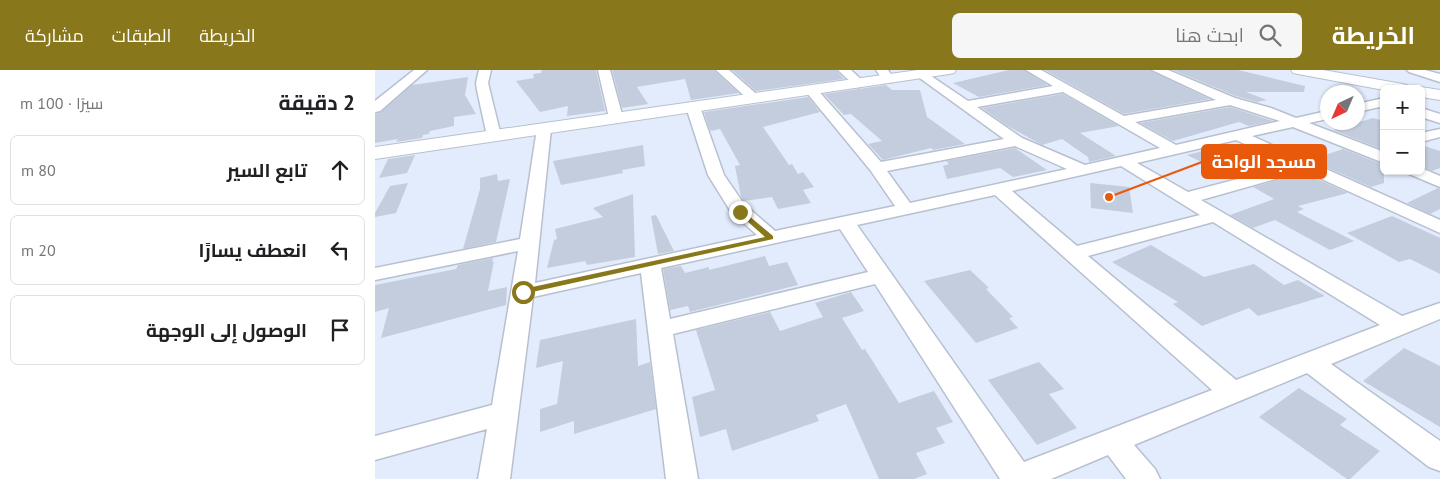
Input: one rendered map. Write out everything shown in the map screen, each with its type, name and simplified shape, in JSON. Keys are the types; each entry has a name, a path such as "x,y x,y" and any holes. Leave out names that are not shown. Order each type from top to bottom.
{"street":[{"path":"375,108 419,71 435,70"},
{"path":"485,70 482,82 483,90 494,136"},
{"path":"604,70 616,118"},
{"path":"722,70 755,98"},
{"path":"844,70 859,83"},
{"path":"375,153 859,83 885,74 921,74 949,70"},
{"path":"1033,70 1174,150"},
{"path":"1158,70 1230,102 1266,111 1380,157"},
{"path":"1413,70 1440,78"},
{"path":"1315,71 1383,85"},
{"path":"921,74 1017,141 1083,170"},
{"path":"965,104 1065,88"},
{"path":"1425,92 1440,88"},
{"path":"811,90 877,168 905,208"},
{"path":"1425,93 1440,95"},
{"path":"1123,120 1230,102"},
{"path":"1365,106 1380,103"},
{"path":"693,107 716,174 725,190 737,208 771,238"},
{"path":"1425,113 1440,119"},
{"path":"523,292 650,263 1125,162 1320,117"},
{"path":"494,479 523,292 544,129"},
{"path":"1425,137 1440,133"},
{"path":"1241,136 1440,227"},
{"path":"877,168 1017,141"},
{"path":"1365,151 1380,148"},
{"path":"1125,162 1400,326"},
{"path":"1187,198 1305,166"},
{"path":"1424,175 1440,182"},
{"path":"999,189 1071,254 1233,393"},
{"path":"1071,254 1216,216"},
{"path":"845,222 1017,479 1440,310"},
{"path":"375,274 529,243"},
{"path":"650,263 682,479"},
{"path":"661,329 880,276"},
{"path":"1310,362 1440,458"},
{"path":"376,451 504,413"},
{"path":"1113,440 1144,479"}],"building":[{"path":"542,70 596,70 605,111 567,116 568,106 540,112 516,81 534,78 533,74 541,73"},
{"path":"612,70 714,70 739,93 691,100 685,79 637,87 648,104 622,108"},
{"path":"732,70 836,70 844,79 756,91"},
{"path":"1009,70 1024,70 1048,85 979,97 953,83"},
{"path":"1045,70 1150,70 1210,99 1124,114"},
{"path":"1173,70 1238,70 1305,86 1304,92 1246,92 1267,100 1257,102 1236,96"},
{"path":"468,77 465,95 476,114 454,117 454,126 430,131 429,134 423,135 422,138 396,142 398,139 375,143 375,114 381,112 412,85"},
{"path":"886,85 892,90 920,90 927,117 965,144 933,150 931,148 883,160 868,144 882,141 851,114 844,115 824,94"},
{"path":"1063,94 1119,126 1080,133 1116,156 1089,162 1088,157 1062,139 1042,145 1006,125 982,108"},
{"path":"808,97 820,112 763,127 789,165 792,164 798,174 803,172 814,187 803,190 811,203 778,209 772,197 744,201 741,197 735,166 740,165 720,129 711,131 704,112"},
{"path":"1230,107 1273,121 1249,126 1239,122 1173,141 1140,123"},
{"path":"1373,118 1380,120 1380,148 1333,130 1365,130 1365,120"},
{"path":"643,145 645,166 622,170 623,173 561,185 553,161"},
{"path":"1425,146 1440,151 1440,168 1432,171 1425,168"},
{"path":"1015,148 1047,170 1013,177 1000,168 947,179 943,166 949,164 946,161"},
{"path":"1211,149 1260,171 1234,178 1187,155"},
{"path":"1343,149 1380,163 1380,175 1384,175 1384,183 1371,187 1310,160"},
{"path":"415,155 407,173 379,178 388,159"},
{"path":"1304,173 1348,193 1298,206 1304,209 1297,212 1354,241 1330,250 1275,220 1253,228 1230,215 1274,199 1253,187"},
{"path":"497,174 498,181 510,179 496,242 463,249 480,189 480,178"},
{"path":"408,183 396,213 375,217 375,213 390,186"},
{"path":"1090,183 1129,187 1133,213 1091,208"},
{"path":"1438,188 1440,189 1440,209 1430,214 1407,203"},
{"path":"633,194 635,257 587,265 585,261 547,268 554,240 557,239 555,229 603,217 593,208"},
{"path":"656,215 674,251 658,254 651,216"},
{"path":"1392,216 1440,238 1440,274 1410,259 1399,262 1347,233"},
{"path":"1151,245 1204,277 1254,264 1284,285 1298,280 1325,296 1258,316 1249,308 1202,326 1173,304 1178,302 1112,262"},
{"path":"765,256 769,266 787,262 798,285 690,312 688,306 670,310 663,269 681,266 685,273 709,267 709,270"},
{"path":"493,258 488,291 507,287 506,305 381,338 389,308 375,312 375,285 456,269 458,265"},
{"path":"970,270 989,288 986,289 1013,317 1009,318 1018,328 976,343 924,281"},
{"path":"851,292 864,311 842,318 862,350 865,349 899,403 934,391 953,422 936,428 945,443 916,453 927,474 914,479 879,479 846,404 816,415 819,421 732,451 726,429 700,437 692,397 715,390 696,330 770,312 780,331 823,317 815,303"},
{"path":"636,319 638,366 650,362 656,409 574,434 574,421 540,432 540,409 557,404 563,361 536,368 540,340"},
{"path":"1404,348 1440,366 1440,427 1363,381"},
{"path":"1039,362 1064,389 1049,394 1077,428 1037,445 988,380"},
{"path":"1299,388 1347,419 1340,425 1380,451 1350,479 1347,479 1259,417"}],"place":[{"name":"مسجد الواحة","path":"1109,197"}],"route":[{"path":"523,292 771,238 740,212"}]}
